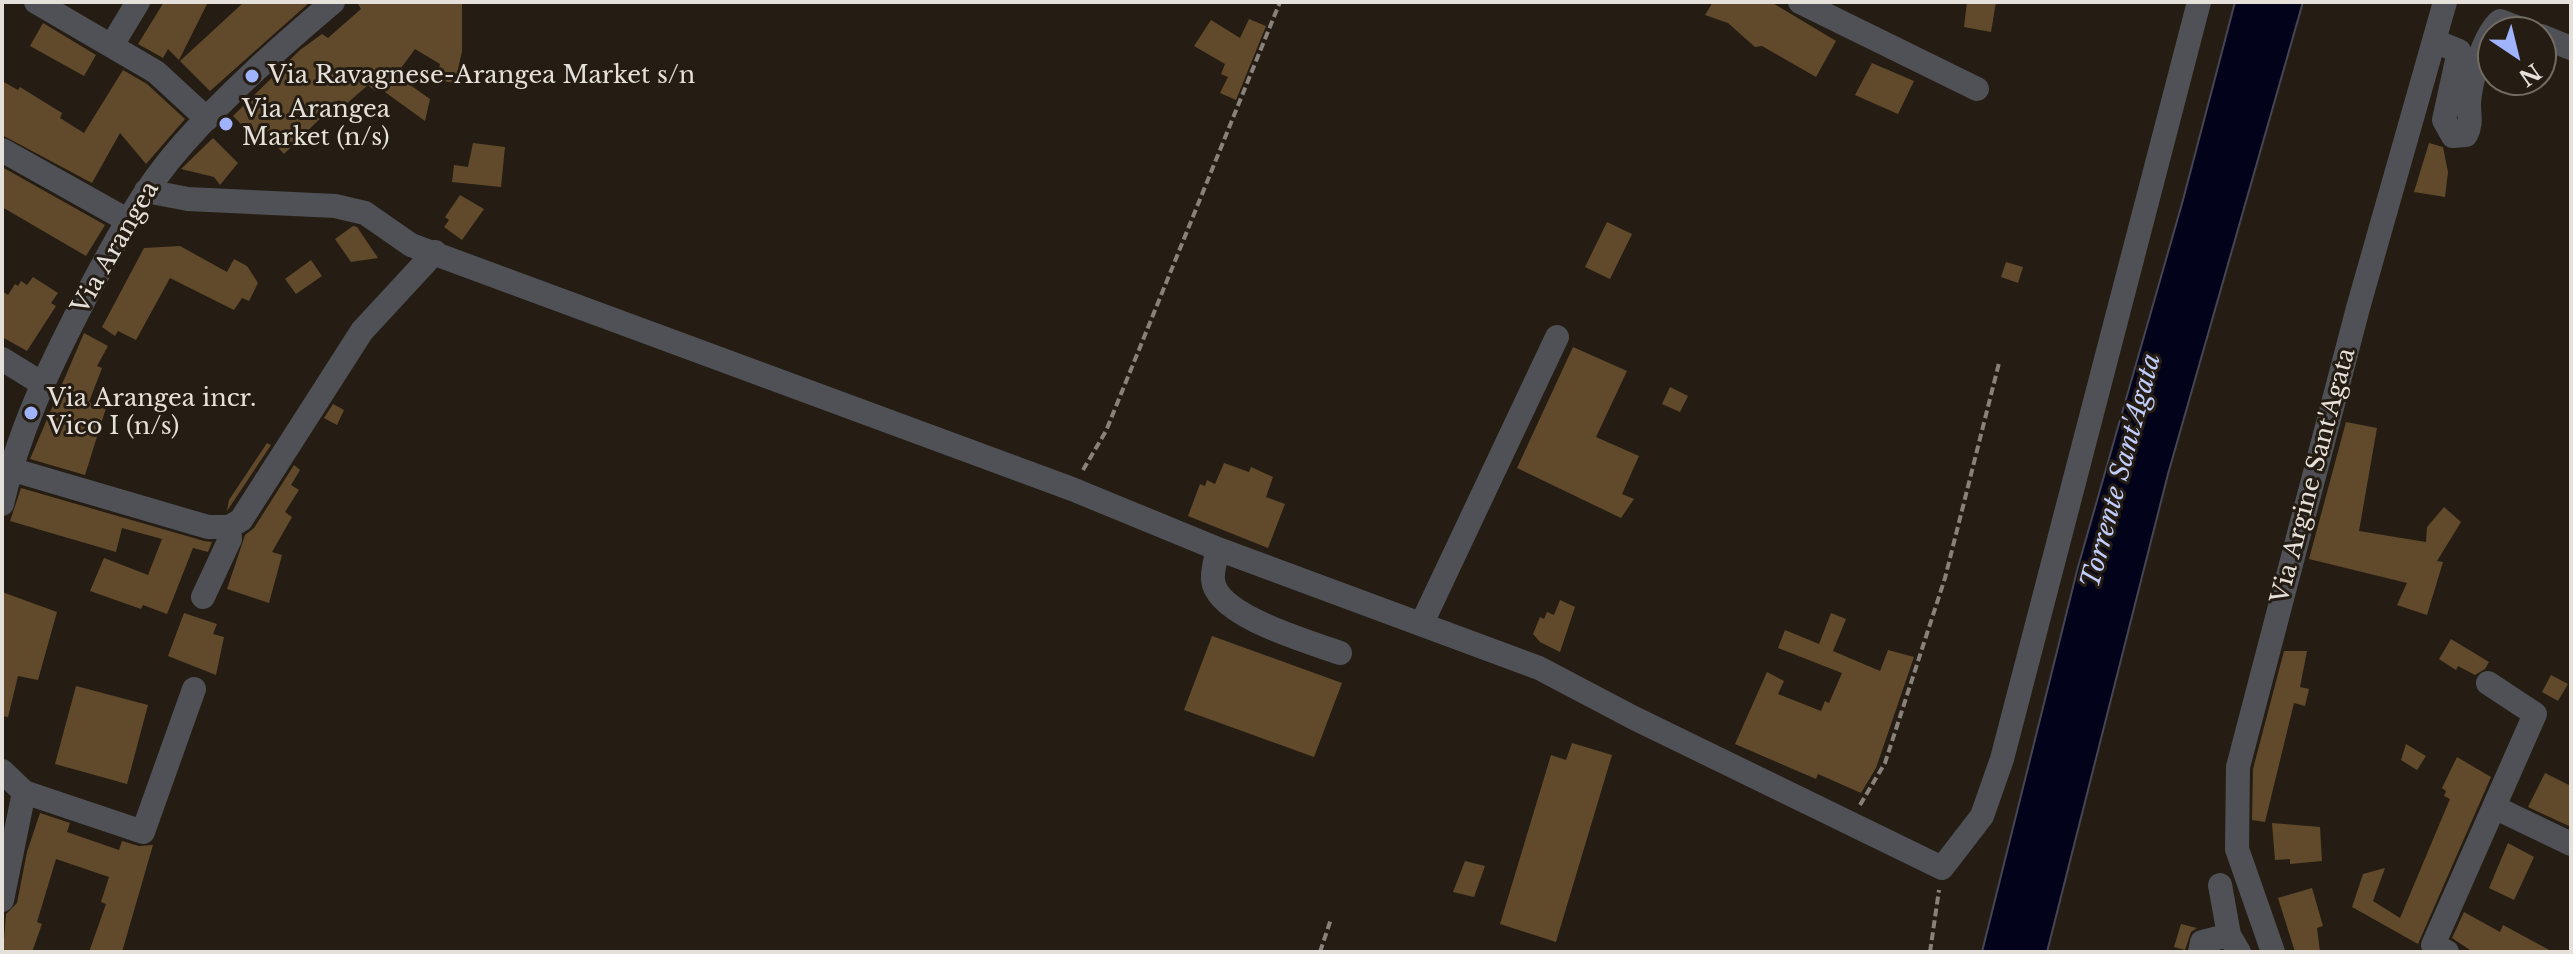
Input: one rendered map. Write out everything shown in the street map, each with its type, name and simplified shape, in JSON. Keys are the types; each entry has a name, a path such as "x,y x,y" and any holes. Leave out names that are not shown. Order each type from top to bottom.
{"street":[{"path":"36,2 156,72 207,119"},
{"path":"112,45 138,2"},
{"name":"Via Arangea","path":"2,504 10,469 41,383 127,220 146,191 207,119 274,52 333,2"},
{"path":"1800,2 1977,89"},
{"path":"146,191 188,199 335,206 365,213 411,245 1072,489 1218,549 1539,668 1634,718 1851,821 1942,868 1982,816 2002,759 2199,2"},
{"name":"Via Argine Sant'Agata","path":"2273,952 2237,849 2238,767 2358,308 2445,2"},
{"path":"2434,41 2459,51 2444,120 2453,136 2466,135 2471,124 2469,104 2477,73"},
{"path":"2,150 127,220"},
{"path":"10,469 208,527 229,527 241,520 362,331 435,252"},
{"path":"1422,623 1557,337"},
{"path":"2,359 41,383"},
{"path":"203,597 230,539 229,527"},
{"path":"1218,549 1213,582 1225,603 1249,618 1340,653"},
{"path":"2447,952 2433,945 2535,714 2488,683"},
{"path":"2,771 24,792 143,832 194,689"},
{"path":"2,900 24,792"},
{"path":"2494,807 2571,844"},
{"path":"2200,952 2202,942 2234,943 2220,885"}],"path":[{"path":"1072,489 1106,431 1280,2"},
{"path":"1851,821 1885,763 1945,578 1999,363"},
{"path":"1930,952 1942,868"},
{"path":"1320,952 1331,919"}],"water":[{"name":"Torrente Sant'Agata","path":"2235,2 2303,2 2168,474 2047,952 1982,952 2078,567 2183,200"}],"building":[{"path":"164,2 208,2 179,60 168,49 163,58 138,44"},
{"path":"244,2 310,2 210,91 180,61"},
{"path":"357,2 462,2 462,51 455,83 436,80 440,64 415,49 396,75 430,99 425,121 378,87 375,91 368,85 344,106 339,100 284,154 266,135 257,140 233,116 300,50 322,34 328,38 361,9"},
{"path":"1713,2 1771,2 1836,41 1816,77 1762,46 1755,47 1728,23 1705,15"},
{"path":"1967,2 1996,2 1991,32 1964,27"},
{"path":"1249,19 1266,26 1236,100 1220,93 1228,77 1221,74 1225,64 1194,46 1211,20 1240,38"},
{"path":"43,23 96,55 84,76 30,46"},
{"path":"1872,63 1914,81 1898,114 1855,95"},
{"path":"123,70 147,84 185,119 146,164 120,133 92,183 2,135 2,81 18,90 20,87 62,113 60,118 84,133"},
{"path":"213,138 238,163 220,185 214,177 181,169"},
{"path":"473,143 505,147 501,187 452,182 454,165 468,167"},
{"path":"2429,143 2443,147 2448,172 2445,197 2414,192"},
{"path":"2,167 105,225 86,256 2,207"},
{"path":"460,195 484,209 462,240 444,227 449,220 445,217"},
{"path":"1607,222 1632,234 1610,279 1585,267"},
{"path":"353,226 357,227 378,258 351,262 335,239"},
{"path":"180,246 227,272 234,259 247,266 258,283 249,301 242,298 234,310 170,278 136,340 118,331 115,336 102,327 144,248"},
{"path":"311,260 322,276 296,294 285,279"},
{"path":"2006,262 2023,267 2018,283 2001,277"},
{"path":"33,277 58,293 51,303 56,306 27,351 2,337 2,291 8,295 15,284 18,286 21,281 27,285"},
{"path":"84,333 108,346 97,366 102,368 89,402 106,408 85,475 30,459"},
{"path":"1573,347 1627,371 1596,437 1639,456 1622,494 1634,499 1621,518 1517,468"},
{"path":"1670,387 1688,396 1680,412 1662,404"},
{"path":"333,404 344,410 337,425 324,418"},
{"path":"2346,422 2377,428 2359,531 2426,542 2427,527 2444,507 2461,522 2437,561 2443,562 2427,615 2397,605 2407,583 2309,559"},
{"path":"267,443 271,445 227,511 229,500"},
{"path":"1224,463 1249,472 1251,467 1273,477 1266,497 1285,504 1268,548 1188,516 1200,484 1205,486 1207,480 1215,484"},
{"path":"294,465 300,470 291,485 299,490 285,512 292,517 272,552 282,555 269,603 227,589 245,535 254,528"},
{"path":"21,488 212,542 208,552 193,548 167,614 143,605 141,609 90,591 104,558 148,575 162,539 122,528 116,552 10,521"},
{"path":"2,592 57,612 38,680 18,676 8,717 2,716"},
{"path":"1560,600 1575,607 1560,652 1540,642 1533,634 1540,617 1544,619 1547,612 1554,615"},
{"path":"184,613 217,624 213,634 224,637 216,675 168,656"},
{"path":"1831,613 1846,619 1833,651 1880,671 1888,650 1914,657 1876,768 1861,793 1818,774 1816,779 1735,744 1767,672 1784,681 1778,694 1821,711 1825,701 1829,703 1842,673 1778,648 1785,630 1819,644"},
{"path":"1212,636 1342,683 1314,757 1184,710"},
{"path":"2451,639 2489,662 2485,669 2475,675 2458,666 2456,670 2439,659"},
{"path":"2284,651 2307,651 2300,687 2309,689 2305,706 2294,703 2265,822 2252,820 2253,769"},
{"path":"2551,675 2568,684 2558,701 2542,692"},
{"path":"76,686 148,705 127,784 55,764"},
{"path":"1572,743 1612,755 1556,942 1500,924 1551,755 1566,760"},
{"path":"2406,744 2426,756 2417,770 2401,760"},
{"path":"2457,757 2491,777 2418,944 2352,907 2363,874 2385,868 2373,901 2400,918 2450,799 2444,796 2446,791 2442,788"},
{"path":"2545,773 2571,786 2571,827 2528,807"},
{"path":"40,813 70,823 67,832 119,850 122,841 139,846 153,845 122,952 89,952 106,904 101,902 109,877 56,859 37,922 42,924 32,952 3,952 6,914 17,903 27,852"},
{"path":"2272,823 2320,827 2322,861 2290,864 2290,859 2275,860"},
{"path":"2508,843 2534,857 2514,900 2489,888"},
{"path":"1465,861 1485,866 1474,897 1453,892"},
{"path":"2312,888 2323,926 2317,928 2320,952 2295,952 2278,898"},
{"path":"2464,912 2500,932 2503,925 2553,952 2473,952 2452,938"},
{"path":"2181,924 2197,928 2191,932 2185,950 2174,947"}],"place":[{"name":"Via Ravagnese-Arangea Market s/n","path":"252,76"},
{"name":"Via Arangea Market (n/s)","path":"226,124"},
{"name":"Via Arangea incr. Vico I (n/s)","path":"31,413"}]}
